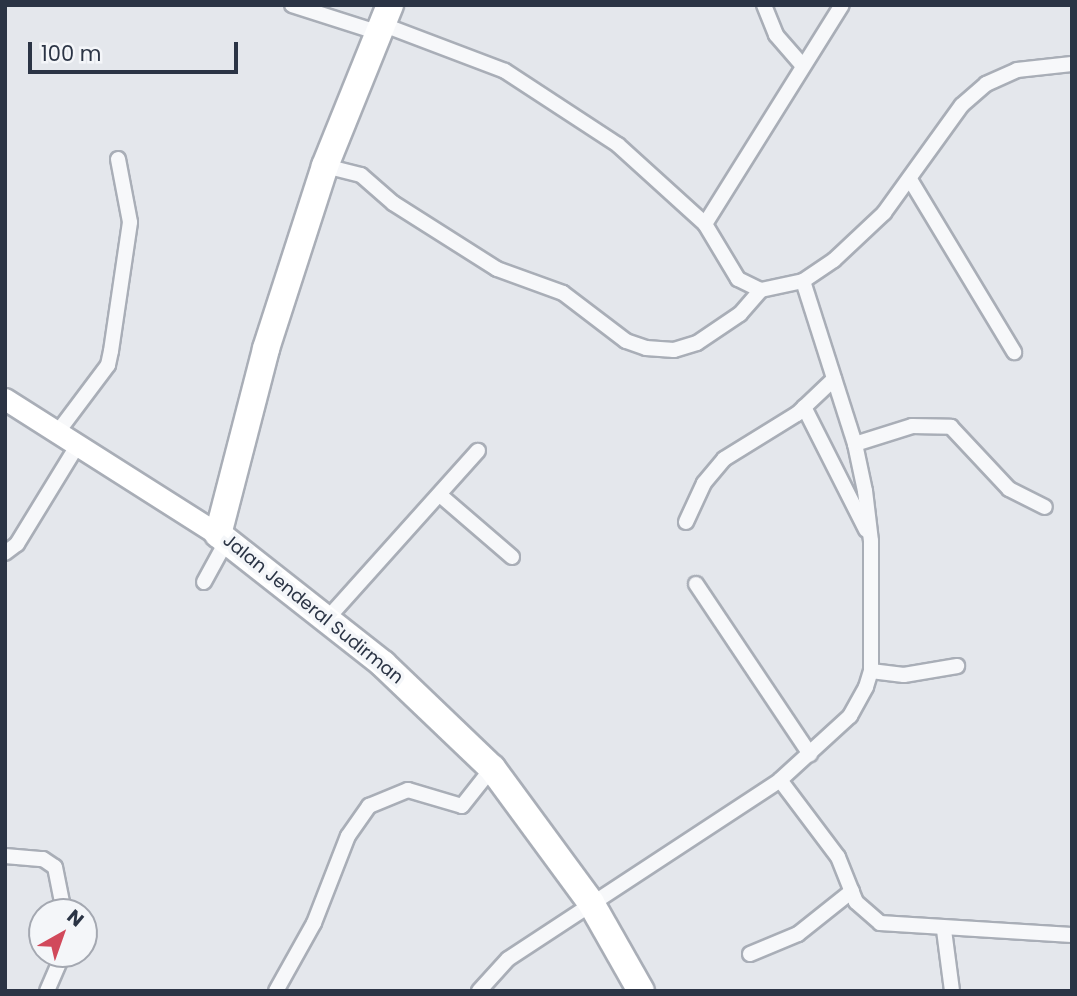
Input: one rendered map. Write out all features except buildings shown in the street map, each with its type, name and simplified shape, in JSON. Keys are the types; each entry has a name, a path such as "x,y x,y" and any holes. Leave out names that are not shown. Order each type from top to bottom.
{"highway":[{"name":"Jalan Jenderal Sudirman","path":"385,21 326,166 266,349 222,537 327,619 440,715 492,768 591,904 641,991"}],"street":[{"path":"292,5 385,21 505,71 548,97 666,184 705,224 738,279 761,290"},
{"path":"764,5 776,35 802,65"},
{"path":"705,224 842,5"},
{"path":"326,166 362,175 393,203 497,268 563,293 626,341 646,348 674,350 697,343 740,314 761,290 803,281 834,260 911,181 962,105 986,85 1017,70 1072,64"},
{"path":"57,433 108,365 130,222 118,159"},
{"path":"911,181 1014,352"},
{"path":"479,991 508,959 780,780 850,716 871,671 871,541 855,444 803,281"},
{"path":"686,522 704,483 724,459 804,407 834,379"},
{"path":"5,399 222,537 204,582"},
{"path":"804,407 871,541"},
{"path":"855,444 912,426 951,427 1009,489 1045,507"},
{"path":"5,553 17,544 78,446"},
{"path":"327,619 478,451"},
{"path":"440,495 512,557"},
{"path":"696,584 810,754"},
{"path":"871,671 904,675 957,666"},
{"path":"276,991 314,923 348,836 369,806 408,790 462,806 492,768"},
{"path":"780,780 838,857 852,891 865,913 880,923 944,930 1072,935"},
{"path":"5,856 43,859 55,867 61,898"},
{"path":"750,954 798,934 852,891"},
{"path":"944,930 951,991"},
{"path":"47,991 57,968"}]}
